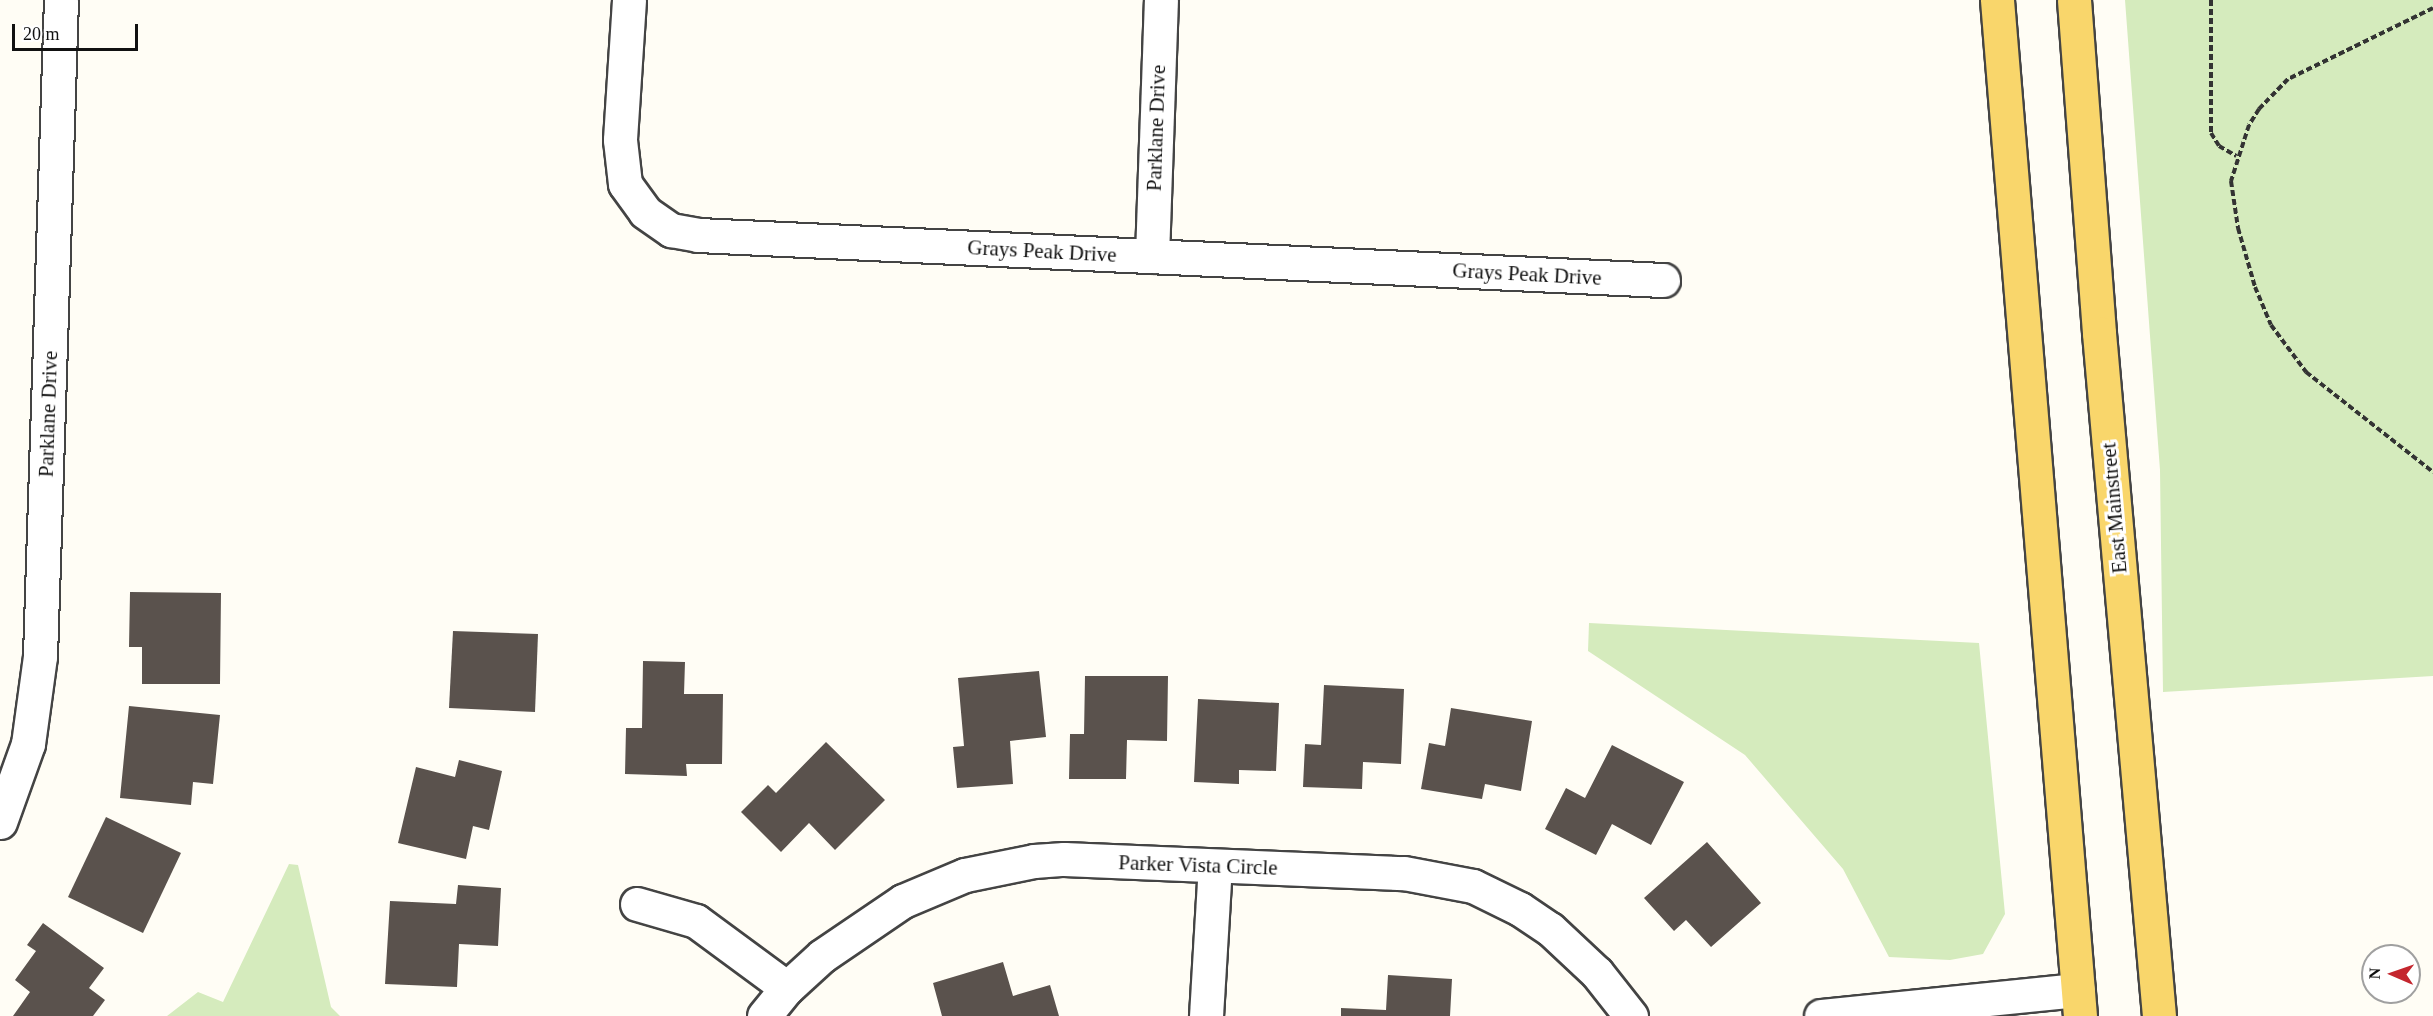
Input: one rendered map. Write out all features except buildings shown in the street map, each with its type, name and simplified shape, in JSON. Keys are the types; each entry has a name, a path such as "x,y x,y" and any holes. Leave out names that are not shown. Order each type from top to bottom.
{"main road":[{"path":"1997,0 2079,1003"},
{"name":"East Mainstreet","path":"2074,0 2103,380 2159,1016"}],"street":[{"name":"Parklane Drive","path":"0,822 28,744 40,656 61,0"},
{"name":"Grays Peak Drive","path":"629,0 620,140 625,184 645,212 671,230 698,235 1663,280"},
{"name":"Parklane Drive","path":"1152,256 1161,0"},
{"name":"Parker Vista Circle","path":"764,1016 787,987 822,956 878,916 965,875 1034,861 1065,860 1404,873 1473,886 1520,909 1550,929 1598,973 1630,1016"},
{"path":"1206,1016 1215,866"},
{"path":"637,904 696,921 787,987"},
{"path":"1821,1016 2079,1003"}],"path":[{"path":"2211,0 2211,133 2219,147 2236,156"},
{"path":"2433,8 2288,79 2259,109 2236,156 2231,181 2236,220 2255,287 2271,325 2306,372 2433,472"}],"green space":[{"path":"2125,0 2433,0 2433,676 2163,692 2160,470"},
{"path":"1589,623 1979,643 2005,914 1983,954 1950,960 1889,957 1843,869 1745,755 1588,651"},
{"path":"289,864 298,865 331,1007 340,1016 167,1016 198,992 223,1002"}]}
